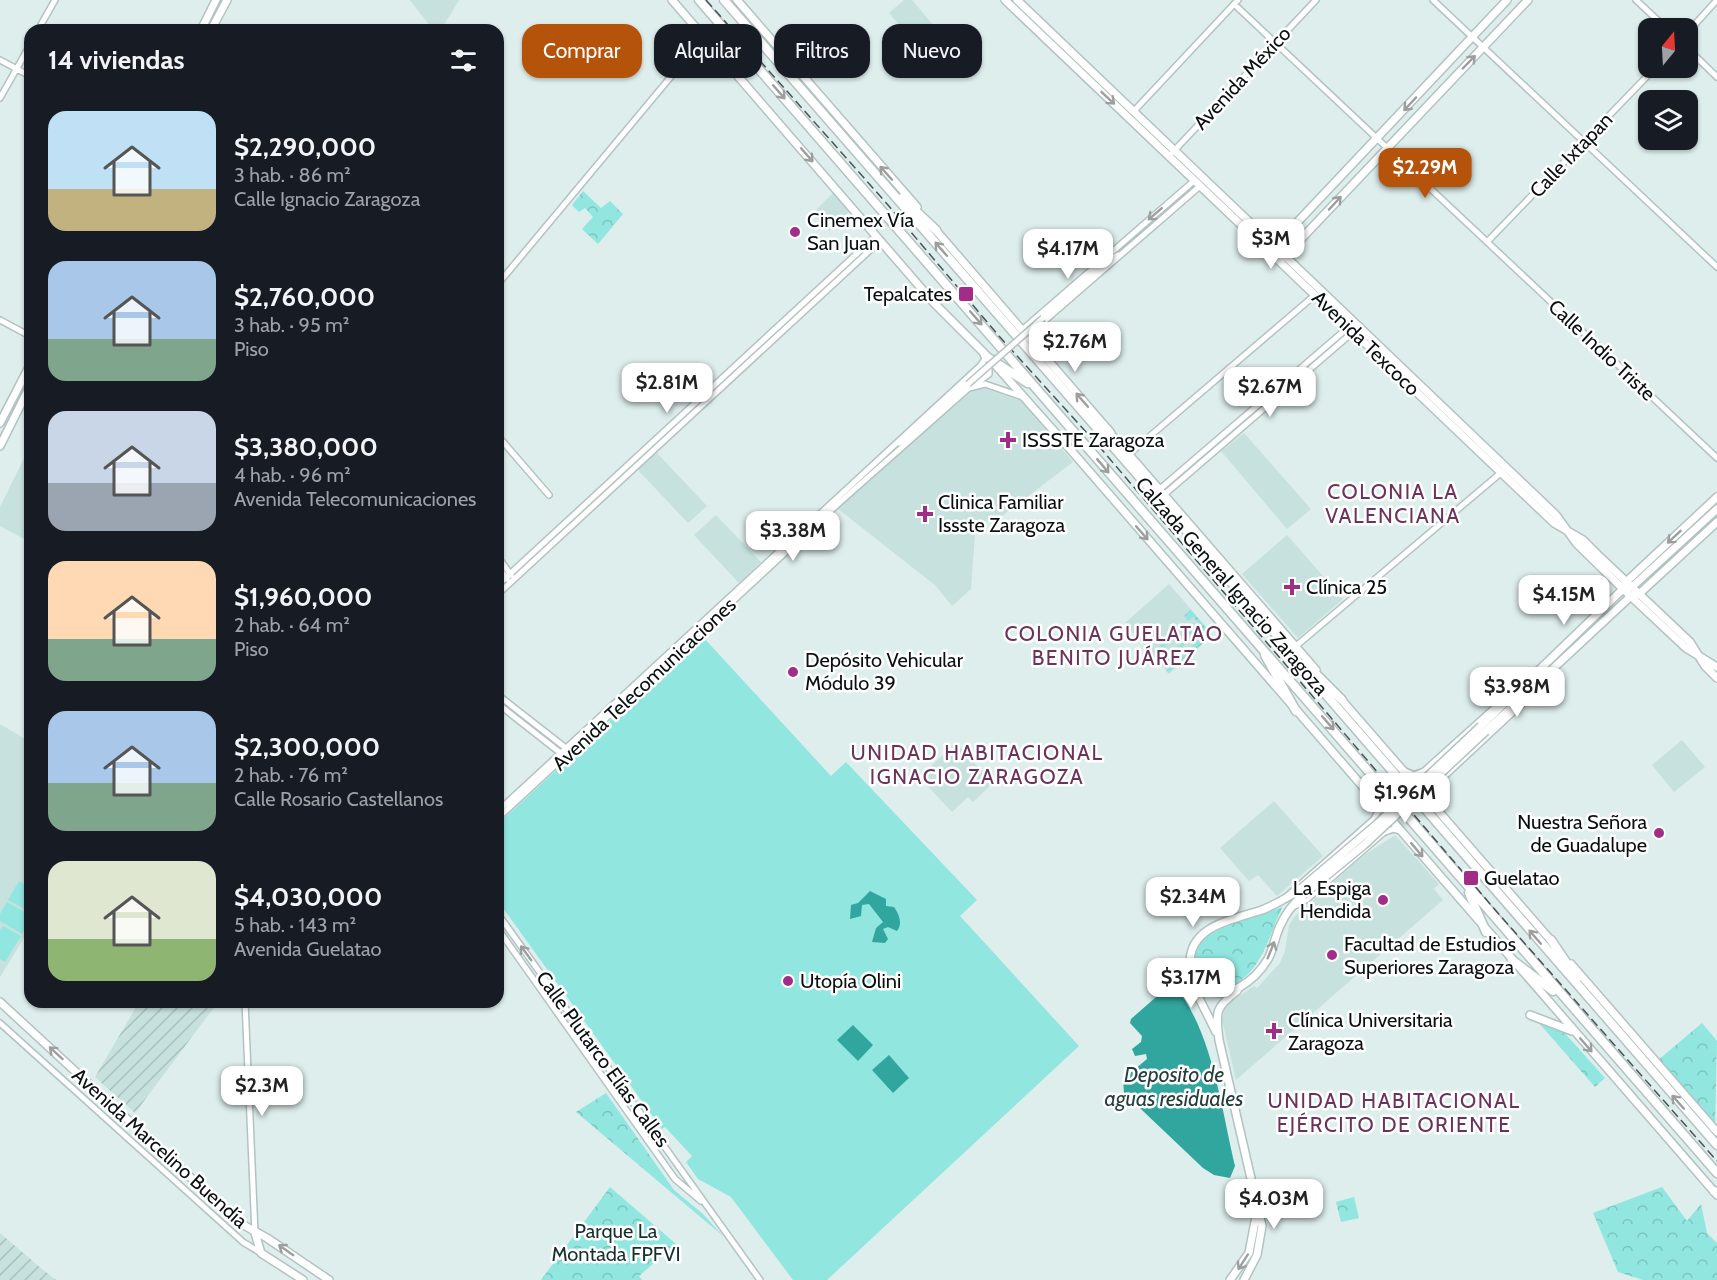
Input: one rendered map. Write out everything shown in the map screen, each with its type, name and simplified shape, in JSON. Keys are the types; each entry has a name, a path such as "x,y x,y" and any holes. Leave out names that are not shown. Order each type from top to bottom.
{"highway":[{"name":"Calzada General Ignacio Zaragoza","path":"699,0 1256,639 1465,885 1717,1173"},
{"name":"Calzada General Ignacio Zaragoza","path":"725,1 1272,629 1302,667 1717,1145"},
{"path":"882,182 936,230"},
{"path":"990,359 1040,392"},
{"path":"1107,429 1145,484"},
{"path":"1272,629 1342,699"},
{"path":"1256,639 1296,711"},
{"path":"1465,885 1486,932"},
{"path":"1551,940 1587,997"},
{"path":"1512,960 1567,1001"}],"main road":[{"path":"204,24 216,0"},
{"path":"214,24 226,0"},
{"name":"Calzada General Ignacio Zaragoza","path":"672,0 693,24"},
{"name":"Calzada General Ignacio Zaragoza","path":"737,0 1717,1132"},
{"name":"Avenida Texcoco","path":"1005,0 1197,183 1264,240"},
{"name":"Avenida Texcoco","path":"1017,0 1504,469 1554,523 1573,536 1577,544 1625,586 1631,596 1686,648 1717,667"},
{"path":"1273,249 1507,0"},
{"path":"1283,258 1528,0"},
{"name":"Calzada General Ignacio Zaragoza","path":"739,78 934,303 990,359 1026,400 1376,802 1486,932 1716,1193"},
{"name":"Avenida Texcoco","path":"1296,271 1315,295 1354,327"},
{"path":"0,423 24,377"},
{"path":"0,446 24,398"},
{"path":"1219,1040 1195,990 1190,959 1193,948 1209,930 1227,919 1264,909 1301,893 1364,845 1484,728 1534,672 1717,497"},
{"path":"1631,596 1632,588 1717,509"},
{"path":"1484,728 1542,680 1631,596 1639,594 1717,522"},
{"name":"Avenida Texcoco","path":"1625,586 1639,594 1690,642 1697,655 1717,678"},
{"path":"1244,1280 1254,1263 1261,1241 1262,1226 1219,1040 1218,1009 1223,1001 1255,976 1268,958 1278,930 1301,893"},
{"path":"1192,971 1200,985 1211,991 1227,992 1243,985"},
{"name":"Avenida Marcelino Buendía","path":"0,1002 240,1223 330,1280"},
{"path":"1530,1015 1573,1031"},
{"path":"1230,1280 1249,1253 1258,1203"},
{"path":"255,1233 261,1253"},
{"name":"Avenida Marcelino Buendía","path":"261,1253 303,1280"}],"street":[{"path":"41,24 55,0"},
{"name":"Avenida México","path":"1168,156 1316,0"},
{"path":"1433,0 1717,267"},
{"path":"1636,0 1655,18"},
{"path":"1698,21 1717,0"},
{"path":"1134,111 1236,2"},
{"name":"Calle Indio Triste","path":"1236,2 1276,43 1717,458"},
{"path":"0,98 24,55"},
{"path":"1698,59 1717,77"},
{"path":"0,60 24,73"},
{"path":"504,277 670,78"},
{"name":"Calle Ixtapan","path":"1487,242 1645,78"},
{"path":"1022,330 1116,248 1204,178"},
{"path":"1027,336 1122,253 1197,183"},
{"path":"504,586 878,238"},
{"path":"1108,260 1116,248"},
{"path":"1108,260 1122,253"},
{"name":"Avenida Telecomunicaciones","path":"894,450 1108,260"},
{"path":"1129,454 1315,295"},
{"path":"0,320 24,333"},
{"path":"1033,320 1034,325 1039,326"},
{"path":"1163,491 1354,327"},
{"path":"980,366 985,359 981,350"},
{"path":"971,384 989,374 988,366 980,366"},
{"name":"Avenida Telecomunicaciones","path":"504,812 566,752 894,450 980,366"},
{"path":"971,384 985,384 1026,400"},
{"name":"Avenida Telecomunicaciones","path":"894,450 971,384"},
{"path":"504,443 549,495"},
{"path":"1296,646 1504,469"},
{"path":"504,568 510,578"},
{"path":"504,572 510,578"},
{"path":"504,582 510,578"},
{"path":"1436,784 1430,786 1424,783 1421,777 1424,771 1523,679 1534,672"},
{"path":"1430,801 1431,791 1436,784 1535,692 1542,680"},
{"path":"504,700 566,752"},
{"path":"504,708 566,752"},
{"name":"Avenida Telecomunicaciones","path":"504,806 566,752"},
{"path":"1404,770 1414,775 1424,771"},
{"path":"1284,899 1295,886 1374,819 1379,808 1376,802"},
{"path":"1291,908 1306,900 1383,833 1386,828 1385,822 1381,818 1374,819"},
{"path":"1383,833 1393,829 1401,831"},
{"name":"Calle Plutarco Elías Calles","path":"504,922 760,1280"},
{"name":"Calle Plutarco Elías Calles","path":"504,937 675,1179 707,1205"},
{"path":"244,1008 255,1233"},
{"path":"560,1015 568,1010"},
{"name":"Avenida Marcelino Buendía","path":"0,1023 243,1242 261,1253"}],"shaded area":[{"path":"410,0 459,0 445,24 428,24"},
{"path":"904,0 912,0 932,24 898,24 889,13"},
{"path":"833,193 850,211 829,231 813,213"},
{"name":"Clinica Familiar Issste Zaragoza","path":"978,386 1022,401 1073,462 994,522 976,521 971,589 952,606 936,586 837,508"},
{"path":"1244,433 1311,509 1287,529 1221,451"},
{"path":"656,452 707,506 688,523 637,469"},
{"path":"24,458 24,539 0,526 0,507"},
{"path":"716,515 761,562 739,583 694,535"},
{"name":"Clínica 25","path":"1287,535 1343,599 1298,638 1242,574"},
{"path":"1169,584 1213,635 1169,674 1125,623"},
{"path":"0,724 24,738 24,938 0,977"},
{"path":"1682,740 1705,767 1674,792 1652,765"},
{"path":"956,743 993,783 973,802 968,797 952,812 919,777"},
{"path":"1274,801 1323,856 1277,896 1258,875 1249,881 1220,848"},
{"name":"Facultad de Estudios Superiores Zaragoza","path":"1395,835 1439,884 1434,889 1443,900 1236,1080 1222,1020 1225,1006 1254,986 1257,988 1280,963 1285,951 1289,925 1294,917 1363,856"},
{"path":"135,1008 214,1008 135,1113 95,1077"},
{"path":"0,1233 42,1269 56,1280 0,1280"}],"green space":[{"path":"583,191 601,208 610,201 623,214 598,244 582,229 593,217 585,208 579,212 572,205"},
{"path":"1717,498 1717,519 1639,592 1628,581"},
{"path":"1191,610 1212,635 1168,673 1166,670 1172,665 1157,648 1175,633 1177,635 1163,648 1169,654 1183,642 1185,644 1171,657 1176,663 1205,633 1199,627 1190,635 1188,633 1199,623 1193,617 1188,621 1184,616"},
{"name":"Utopía Olini","path":"702,636 831,776 846,762 977,900 960,916 1079,1046 827,1280 793,1280 731,1197 698,1179 686,1162 692,1156 665,1127 662,1129 504,909 504,818"},
{"path":"19,881 24,884 24,909 8,900"},
{"path":"7,902 24,912 22,934 0,921 0,914"},
{"path":"1282,907 1267,945 1249,974 1230,986 1219,989 1200,978 1195,961 1198,947 1207,936 1236,921"},
{"path":"3,926 21,936 5,962 0,959 0,930"},
{"path":"1538,1022 1562,1030 1605,1078 1595,1087"},
{"path":"1702,1023 1717,1041 1715,1127 1657,1061"},
{"path":"606,1093 674,1190 703,1214 723,1236 576,1112"},
{"name":"Parque La Montada FPFVI","path":"610,1187 676,1244 639,1276 642,1280 541,1280"},
{"path":"1662,1187 1687,1221 1701,1204 1707,1233 1717,1243 1717,1280 1643,1280 1618,1272 1593,1213"},
{"path":"1354,1197 1359,1218 1341,1222 1336,1202"}],"water":[{"path":"870,891 886,899 886,906 894,907 899,916 900,925 897,931 888,927 883,929 888,939 885,943 872,942 876,928 883,922 869,904 862,905 861,916 850,919 851,905 858,903"},
{"name":"Deposito de aguas residuales","path":"1172,983 1186,1001 1206,1045 1235,1166 1230,1178 1214,1175 1203,1168 1124,1093 1123,1079 1147,1059 1146,1054 1135,1056 1132,1049 1141,1042 1142,1036 1130,1023 1131,1019"},
{"path":"853,1025 873,1045 858,1061 837,1040"},
{"path":"889,1055 909,1078 893,1093 872,1070"}],"railway":[{"path":"706,0 888,205 999,336 1097,444 1497,912 1717,1161"}],"place":[{"name":"Cinemex Vía San Juan","path":"795,232"},
{"name":"Tepalcates","path":"966,294"},
{"name":"ISSSTE Zaragoza","path":"1008,440"},
{"name":"Clinica Familiar Issste Zaragoza","path":"925,514"},
{"name":"Clínica 25","path":"1292,587"},
{"name":"Depósito Vehicular Módulo 39","path":"793,672"},
{"name":"Nuestra Señora de Guadalupe","path":"1659,833"},
{"name":"Guelatao","path":"1471,878"},
{"name":"La Espiga Hendida","path":"1383,900"},
{"name":"Facultad de Estudios Superiores Zaragoza","path":"1332,955"},
{"name":"Utopía Olini","path":"788,981"},
{"name":"Clínica Universitaria Zaragoza","path":"1274,1031"}],"district":[{"name":"COLONIA LA VALENCIANA","path":"1393,504"},
{"name":"COLONIA GUELATAO BENITO JUÁREZ","path":"1114,646"},
{"name":"UNIDAD HABITACIONAL IGNACIO ZARAGOZA","path":"977,765"},
{"name":"UNIDAD HABITACIONAL EJÉRCITO DE ORIENTE","path":"1394,1113"}]}
